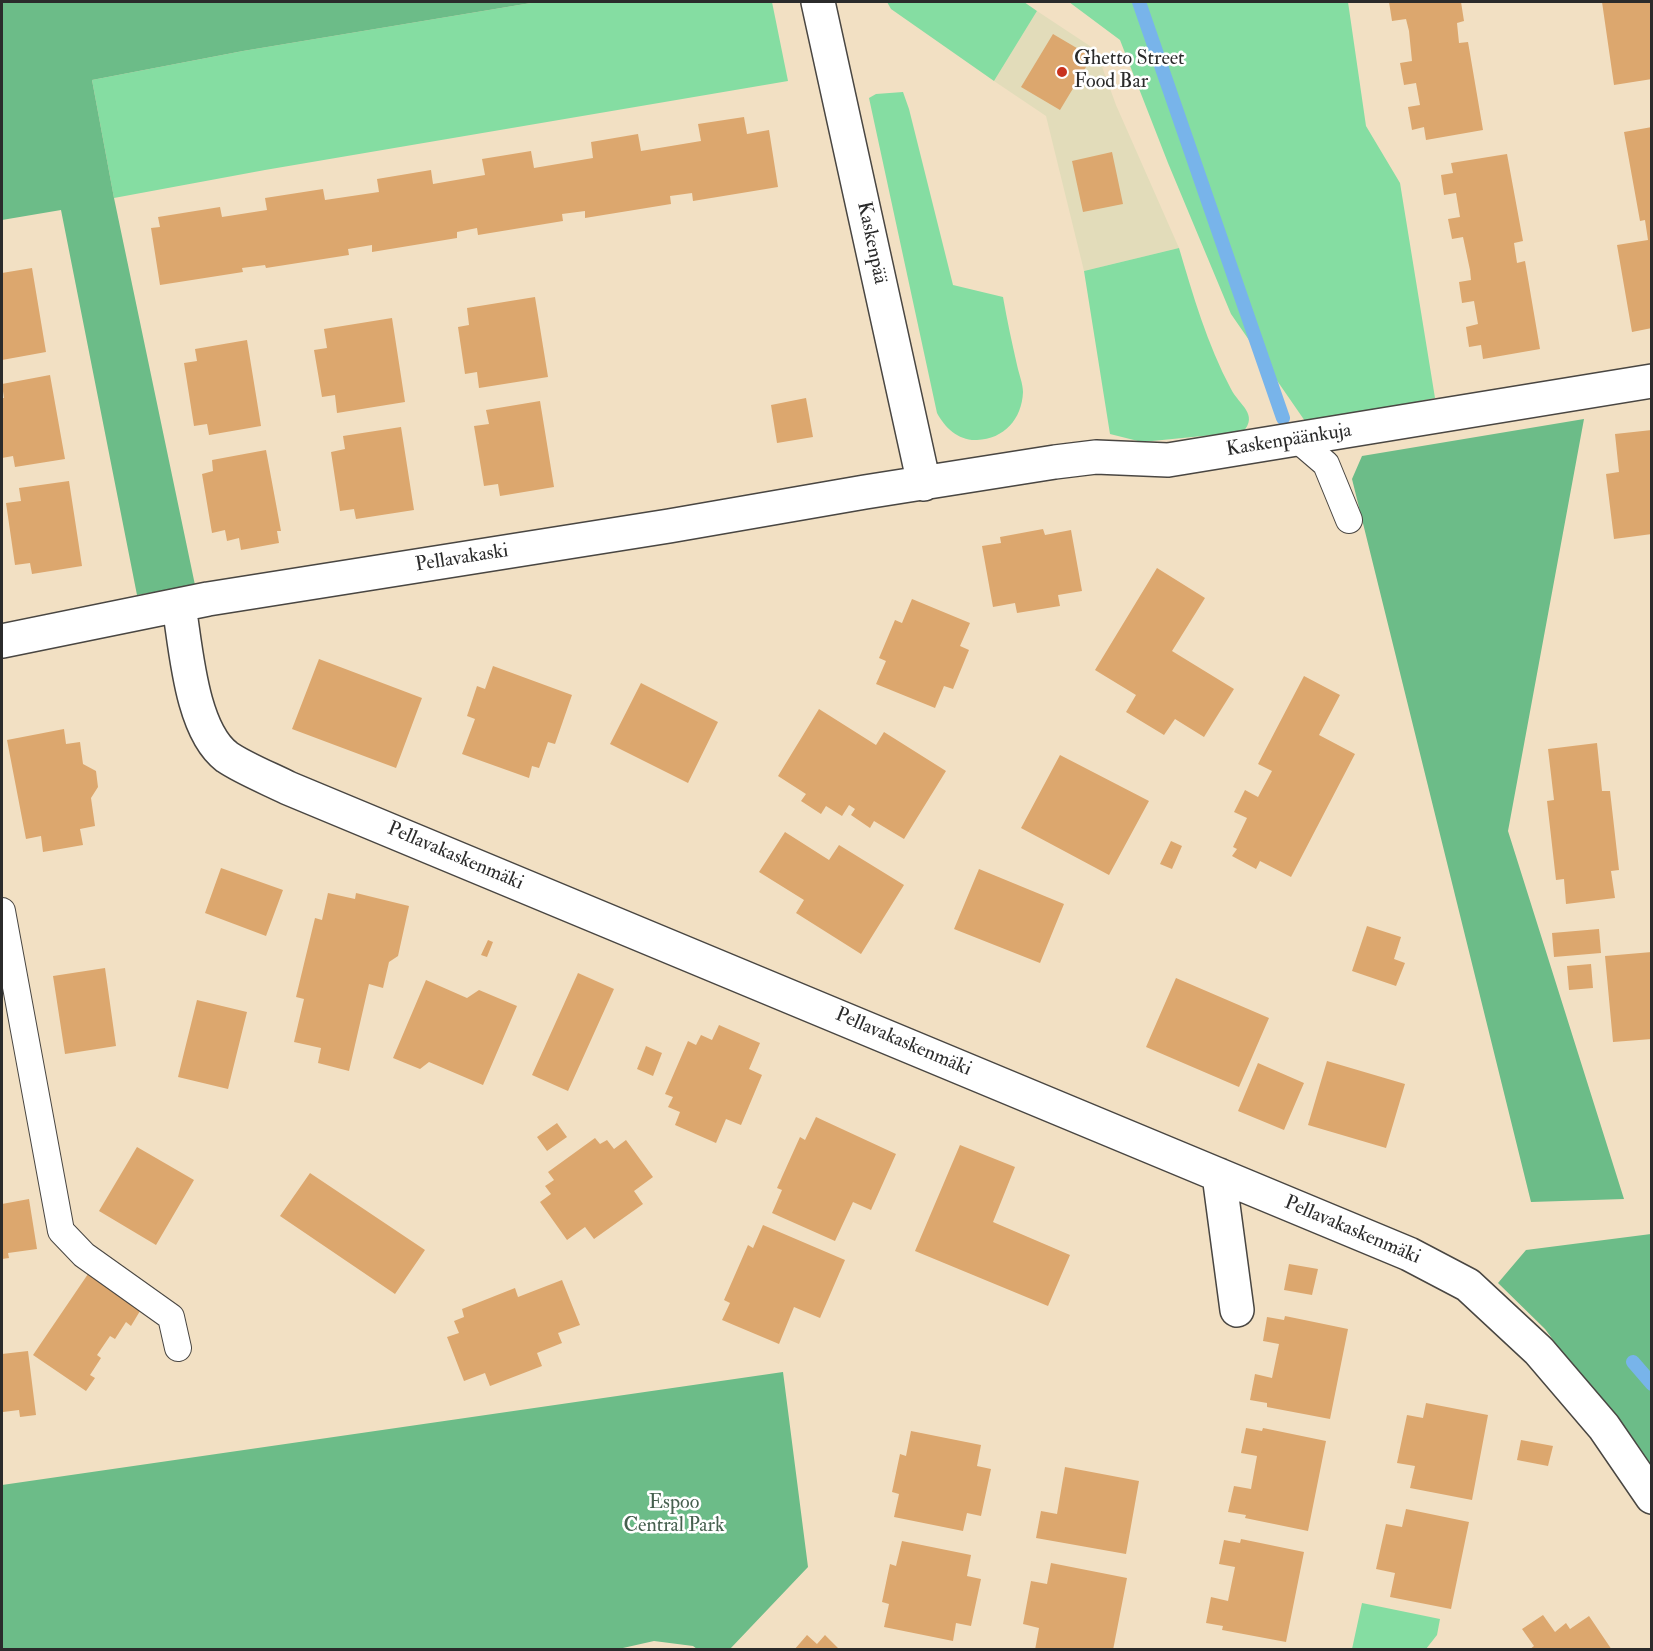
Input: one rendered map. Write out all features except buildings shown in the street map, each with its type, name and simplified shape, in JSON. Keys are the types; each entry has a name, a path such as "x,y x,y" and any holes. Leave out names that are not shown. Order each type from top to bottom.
{"street":[{"name":"Kaskenpää","path":"818,2 924,484"},
{"name":"Kaskenpäänkuja","path":"924,484 1096,457 1168,460 1652,381"},
{"name":"Pellavakaski","path":"2,641 208,599 924,484"},
{"name":"Pellavakaskenmäki","path":"178,606 196,705 208,733 226,756 288,788 1409,1254 1468,1285 1539,1351 1604,1427 1652,1497"},
{"path":"1219,1175 1237,1310"}],"lane":[{"path":"1298,440 1326,464 1349,520"},
{"path":"2,911 61,1231 84,1255 171,1317 178,1348"}],"shaded area":[{"path":"1037,11 1096,50 1116,105 1179,248 1084,271 1046,116 994,81"}],"green space":[{"path":"2,2 537,2 243,51 92,80 114,198 195,585 137,595 61,210 2,220"},
{"path":"537,2 772,2 788,81 114,198 92,80 243,51"},
{"path":"887,2 1024,2 1037,11 994,81 891,9"},
{"path":"1069,2 1348,2 1366,126 1400,183 1435,398 1307,424 1231,314 1120,40"},
{"path":"903,92 953,285 1003,297 1022,386 1022,402 1010,426 987,439 970,440 959,436 944,424 937,413 869,98 876,94"},
{"path":"1179,248 1195,301 1222,372 1248,415 1247,426 1243,432 1142,442 1110,434 1084,271"},
{"path":"1584,419 1508,831 1624,1199 1531,1202 1352,479 1362,456"},
{"path":"1651,1234 1651,1473 1545,1329 1498,1283 1526,1250"},
{"name":"Espoo Central Park","path":"783,1372 808,1567 730,1649 697,1649 693,1646 654,1641 614,1650 2,1649 2,1485"},
{"path":"1362,1603 1440,1619 1437,1635 1426,1649 1352,1649"}],"waterway":[{"path":"1139,2 1283,418"},
{"path":"1633,1362 1652,1384"}],"place":[{"name":"Ghetto Street Food Bar","path":"1062,72"}]}
